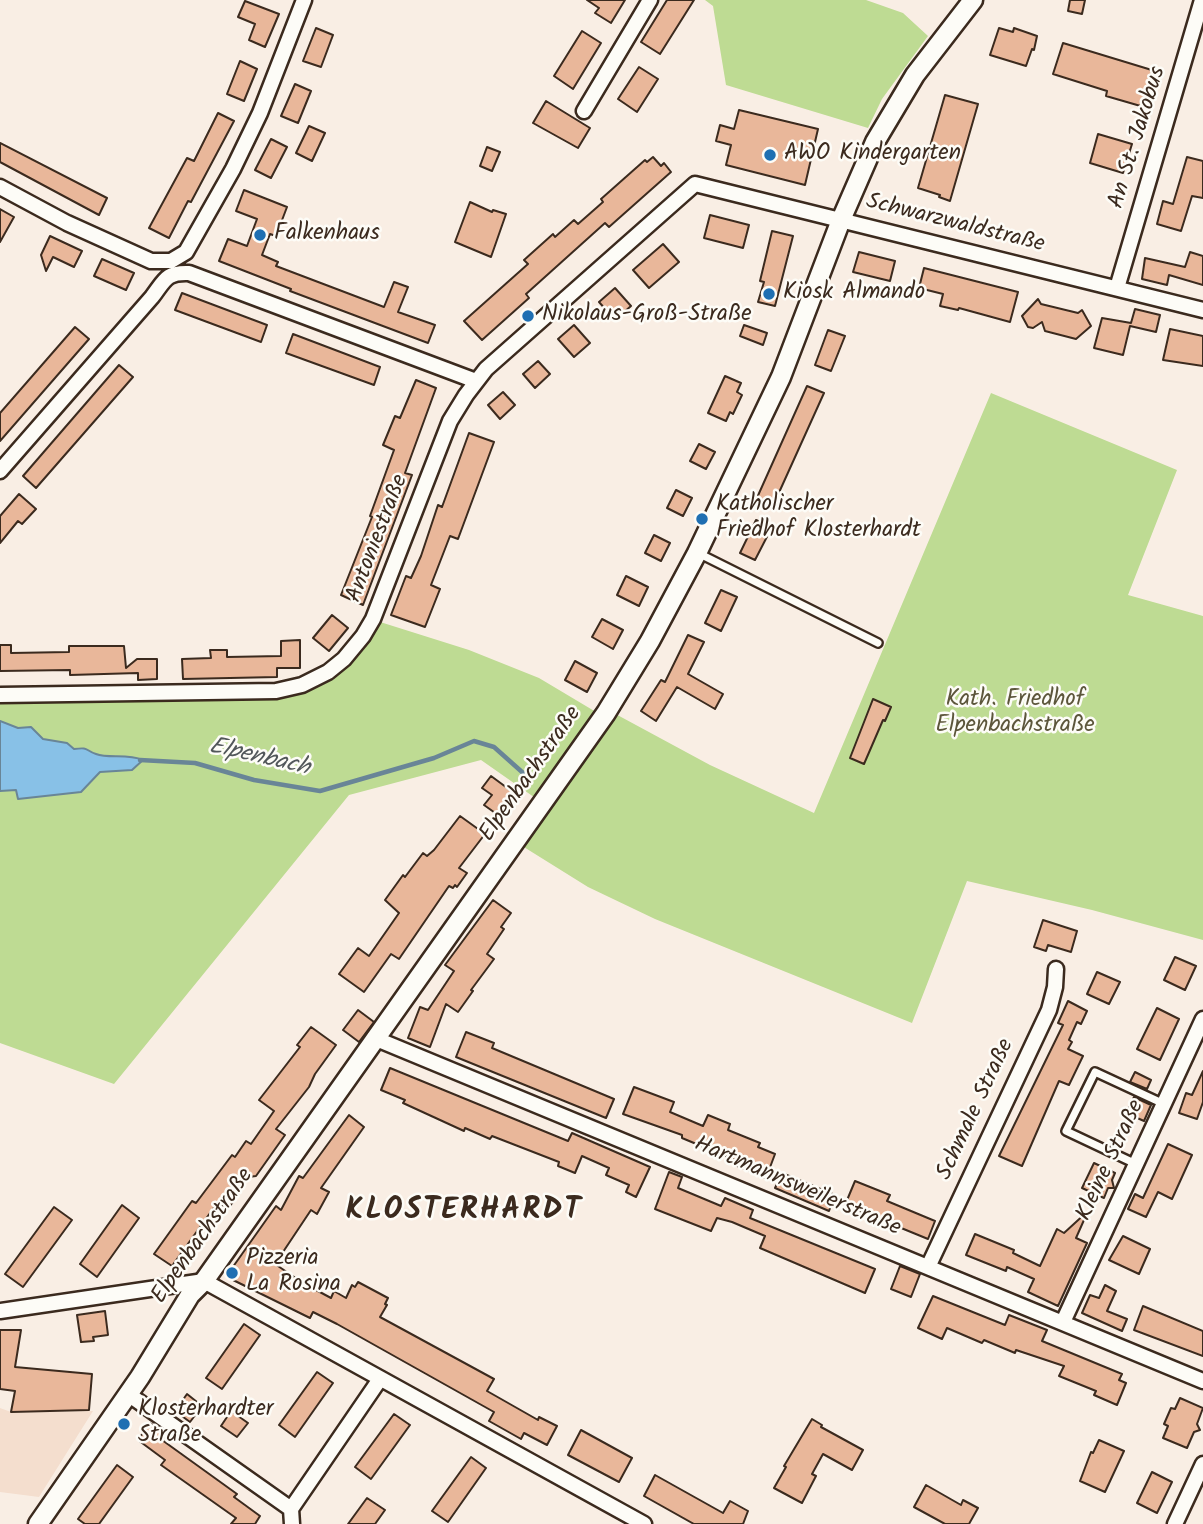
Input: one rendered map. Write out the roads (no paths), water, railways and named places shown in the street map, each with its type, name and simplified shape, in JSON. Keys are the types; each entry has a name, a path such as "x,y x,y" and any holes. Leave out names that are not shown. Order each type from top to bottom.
{"street":[{"path":"0,471 152,297 186,252 247,141 273,85 304,0"},
{"path":"584,111 650,0"},
{"name":"Elpenbachstraße","path":"38,1524 128,1394 190,1295 204,1281 374,1038 595,731 650,641 697,553 781,377 841,220 875,142 915,75 972,0"},
{"name":"An St. Jakobus","path":"1117,288 1202,0"},
{"name":"Schwarzwaldstraße","path":"695,184 1203,310"},
{"name":"Antoniestraße","path":"0,695 276,691 302,685 328,672 350,652 373,619 440,442 457,407 486,369 695,184"},
{"path":"0,187 67,223 151,261 477,382"},
{"name":"Schmale Straße","path":"928,1267 1049,1010 1056,969"},
{"name":"Kleine Straße","path":"1063,1322 1203,1019"},
{"name":"Hartmannsweilerstraße","path":"374,1038 1203,1381"},
{"path":"0,1311 204,1281 644,1524"},
{"path":"292,1524 291,1508 380,1379"},
{"path":"128,1394 291,1508"},
{"path":"1175,1524 1203,1464"}],"lane":[{"path":"697,553 878,643"},
{"path":"1136,1164 1066,1131 1095,1072 1164,1104"}],"water":[{"path":"0,721 18,728 31,727 43,739 67,743 74,749 143,760 132,770 100,772 81,792 18,799 16,790 0,791"}],"waterway":[{"name":"Elpenbach","path":"140,760 195,763 254,780 320,791 434,758 474,741 494,747 531,780"}],"place":[{"name":"AWO Kindergarten","path":"770,155"},
{"name":"Falkenhaus","path":"260,235"},
{"name":"Kiosk Almando","path":"769,294"},
{"name":"Nikolaus-Groß-Straße","path":"528,316"},
{"name":"Katholischer Friedhof Klosterhardt","path":"702,519"},
{"name":"Pizzeria La Rosina","path":"232,1273"},
{"name":"Klosterhardter Straße","path":"124,1424"}],"district":[{"name":"KLOSTERHARDT","path":"464,1213"}],"park label":[{"name":"Kath. Friedhof Elpenbachstraße","path":"1015,714"}]}
